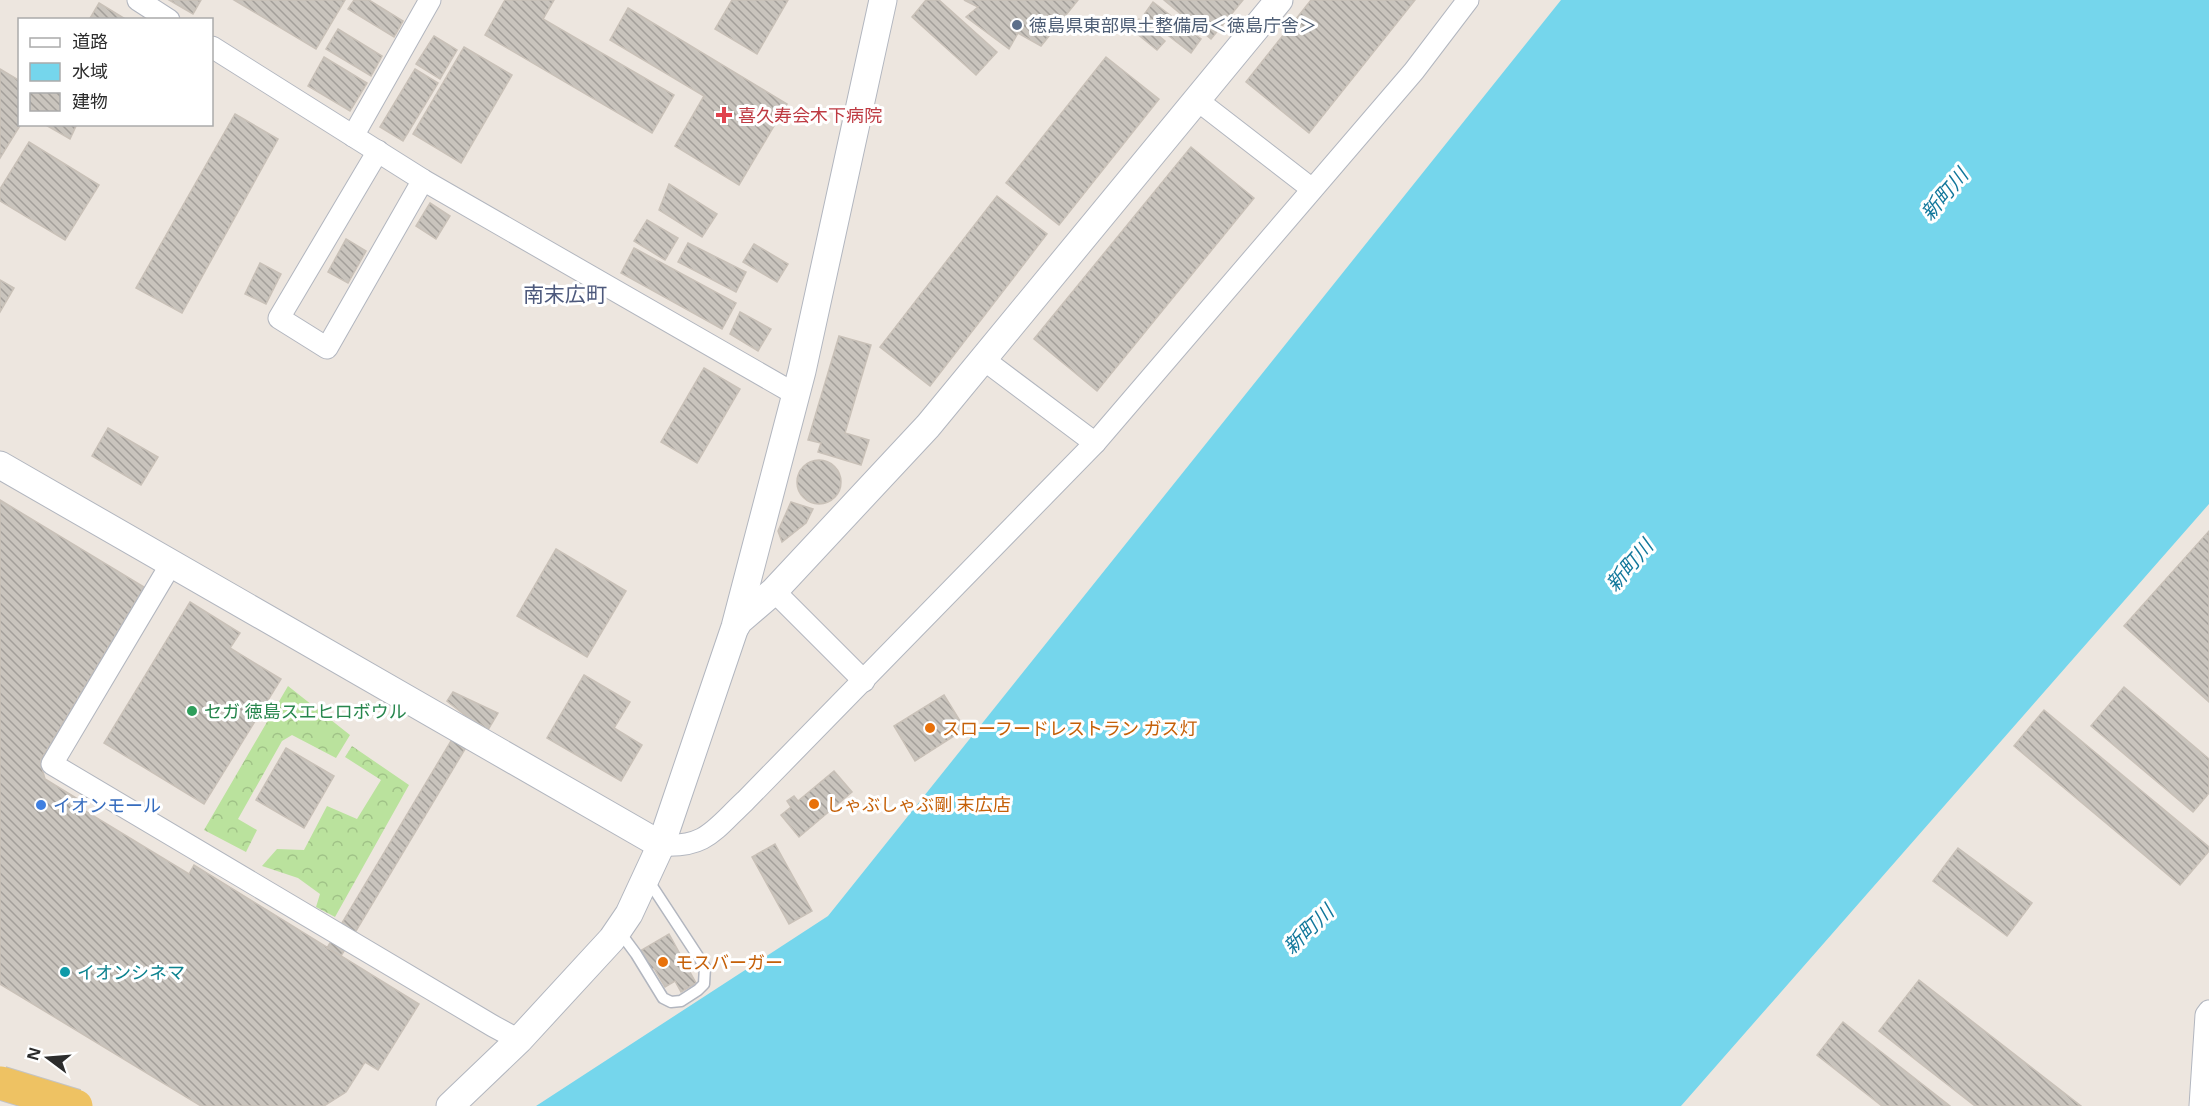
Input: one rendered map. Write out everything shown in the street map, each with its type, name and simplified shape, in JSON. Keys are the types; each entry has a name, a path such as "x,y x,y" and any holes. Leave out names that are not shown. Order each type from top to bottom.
{"main road":[{"path":"1,1079 76,1106"}],"street":[{"path":"353,136 430,0"},
{"path":"450,1106 519,1040 619,931 660,845 735,627 795,394 883,0"},
{"path":"735,627 774,591 928,426 1279,0"},
{"path":"0,465 660,845 681,846 701,841 745,801 864,681 1095,443 1414,71 1467,0"},
{"path":"146,2 166,18"},
{"path":"213,47 423,180 795,394"},
{"path":"1197,100 1312,189"},
{"path":"378,151 279,318 327,348 423,180"},
{"path":"983,359 1095,443"},
{"path":"171,564 52,764 519,1040"},
{"path":"774,591 864,681"},
{"path":"2200,1106 2206,1015 2209,1011"},
{"path":"1,1079 37,1097 95,1106"}],"lane":[{"path":"619,931 663,998 671,1002 681,1001 704,984 705,968 646,877"}],"green space":[{"path":"288,686 350,735 336,758 292,735 282,741 238,819 257,830 246,852 204,830"},
{"path":"352,746 409,785 335,917 316,907 320,894 298,878 262,866 277,849 304,850 327,806 357,819 381,780 345,757"}],"water":[{"name":"新町川","path":"1561,0 2209,0 2209,504 1681,1106 536,1106 828,916"}],"building":[{"path":"169,0 201,0 193,14"},
{"path":"234,0 345,0 316,49"},
{"path":"354,0 369,0 403,21 394,37 348,9"},
{"path":"505,0 554,0 543,19 674,95 652,133 485,35"},
{"path":"732,0 788,0 757,54 715,29"},
{"path":"926,0 939,0 997,52 976,75 912,17"},
{"name":"徳島県東部県土整備局＜徳島庁舎＞","path":"964,0 1078,0 1041,46 1018,33 1009,49 966,17 978,7"},
{"path":"1164,0 1243,0 1211,39"},
{"path":"1311,0 1415,0 1309,133 1246,82"},
{"path":"1153,2 1201,39 1191,53 1143,16"},
{"path":"99,3 124,18 90,18"},
{"path":"628,8 787,104 739,185 675,146 704,96 610,40"},
{"path":"1139,19 1165,41 1157,50 1131,29"},
{"path":"338,29 382,56 371,76 326,49"},
{"path":"434,36 457,50 440,79 416,64"},
{"path":"464,47 512,75 461,163 413,134"},
{"path":"324,57 367,83 350,111 308,86"},
{"path":"1106,57 1159,99 1059,225 1006,183"},
{"path":"0,69 18,80 20,126 0,158"},
{"path":"415,69 438,83 403,141 380,127"},
{"path":"235,114 278,139 182,313 136,288"},
{"path":"47,126 76,126 70,139"},
{"path":"29,142 99,185 65,240 0,201 0,189"},
{"path":"1191,147 1254,198 1097,391 1034,339"},
{"path":"669,184 717,214 702,237 659,210"},
{"path":"997,196 1047,234 930,386 880,347"},
{"path":"430,203 450,216 436,239 416,226"},
{"path":"647,220 678,238 665,260 634,241"},
{"path":"346,239 366,251 348,283 328,272"},
{"path":"688,243 746,272 736,292 678,262"},
{"path":"754,244 788,264 777,282 743,262"},
{"path":"634,248 736,303 722,329 621,273"},
{"path":"260,263 281,274 266,304 245,294"},
{"path":"0,280 14,288 0,312"},
{"path":"740,312 771,329 758,351 730,334"},
{"path":"839,336 871,345 845,433 869,440 861,465 818,452 821,443 808,440"},
{"path":"704,368 740,389 697,463 661,442"},
{"path":"108,428 158,457 141,485 92,456"},
{"path":"819,460 835,466 841,482 835,498 819,504 803,498 797,482 803,466"},
{"name":"イオンモール","path":"0,500 144,587 40,761 45,779 81,801 82,809 189,874 194,865 419,1004 378,1070 365,1062 346,1092 324,1106 201,1106 0,984"},
{"path":"791,502 813,509 806,523 782,542 778,531"},
{"path":"2209,531 2209,702 2124,626"},
{"path":"556,549 626,591 587,657 517,616"},
{"name":"セガ 徳島スエヒロボウル","path":"190,602 240,633 230,648 281,679 204,804 104,743"},
{"path":"584,675 630,702 614,728 642,745 621,781 547,738"},
{"path":"2124,687 2209,759 2209,793 2193,812 2091,726"},
{"path":"453,692 498,713 488,730 480,724 341,956 327,948 466,716 447,701"},
{"name":"スローフードレストラン ガス灯","path":"944,695 965,729 915,761 894,726"},
{"path":"2044,710 2209,847 2209,851 2180,885 2014,746"},
{"path":"286,748 334,776 304,828 256,800"},
{"name":"しゃぶしゃぶ剛 末広店","path":"834,771 852,792 799,837 781,815 791,807 787,801 794,796 798,801"},
{"path":"775,844 812,911 789,924 752,857"},
{"path":"1958,848 2032,903 2007,936 1933,881"},
{"name":"モスバーガー","path":"669,934 696,983 681,992 675,981 665,987 654,968 643,974 645,960 640,951"},
{"path":"1919,980 2081,1106 1975,1106 1879,1031"},
{"path":"1843,1022 1950,1106 1882,1106 1817,1055"}],"place":[{"name":"徳島県東部県土整備局＜徳島庁舎＞","path":"1017,25"},
{"name":"喜久寿会木下病院","path":"724,115"},
{"name":"セガ 徳島スエヒロボウル","path":"192,711"},
{"name":"スローフードレストラン ガス灯","path":"930,728"},
{"name":"しゃぶしゃぶ剛 末広店","path":"814,804"},
{"name":"イオンモール","path":"41,805"},
{"name":"モスバーガー","path":"663,962"},
{"name":"イオンシネマ","path":"65,972"}],"district":[{"name":"南末広町","path":"565,294"}]}
